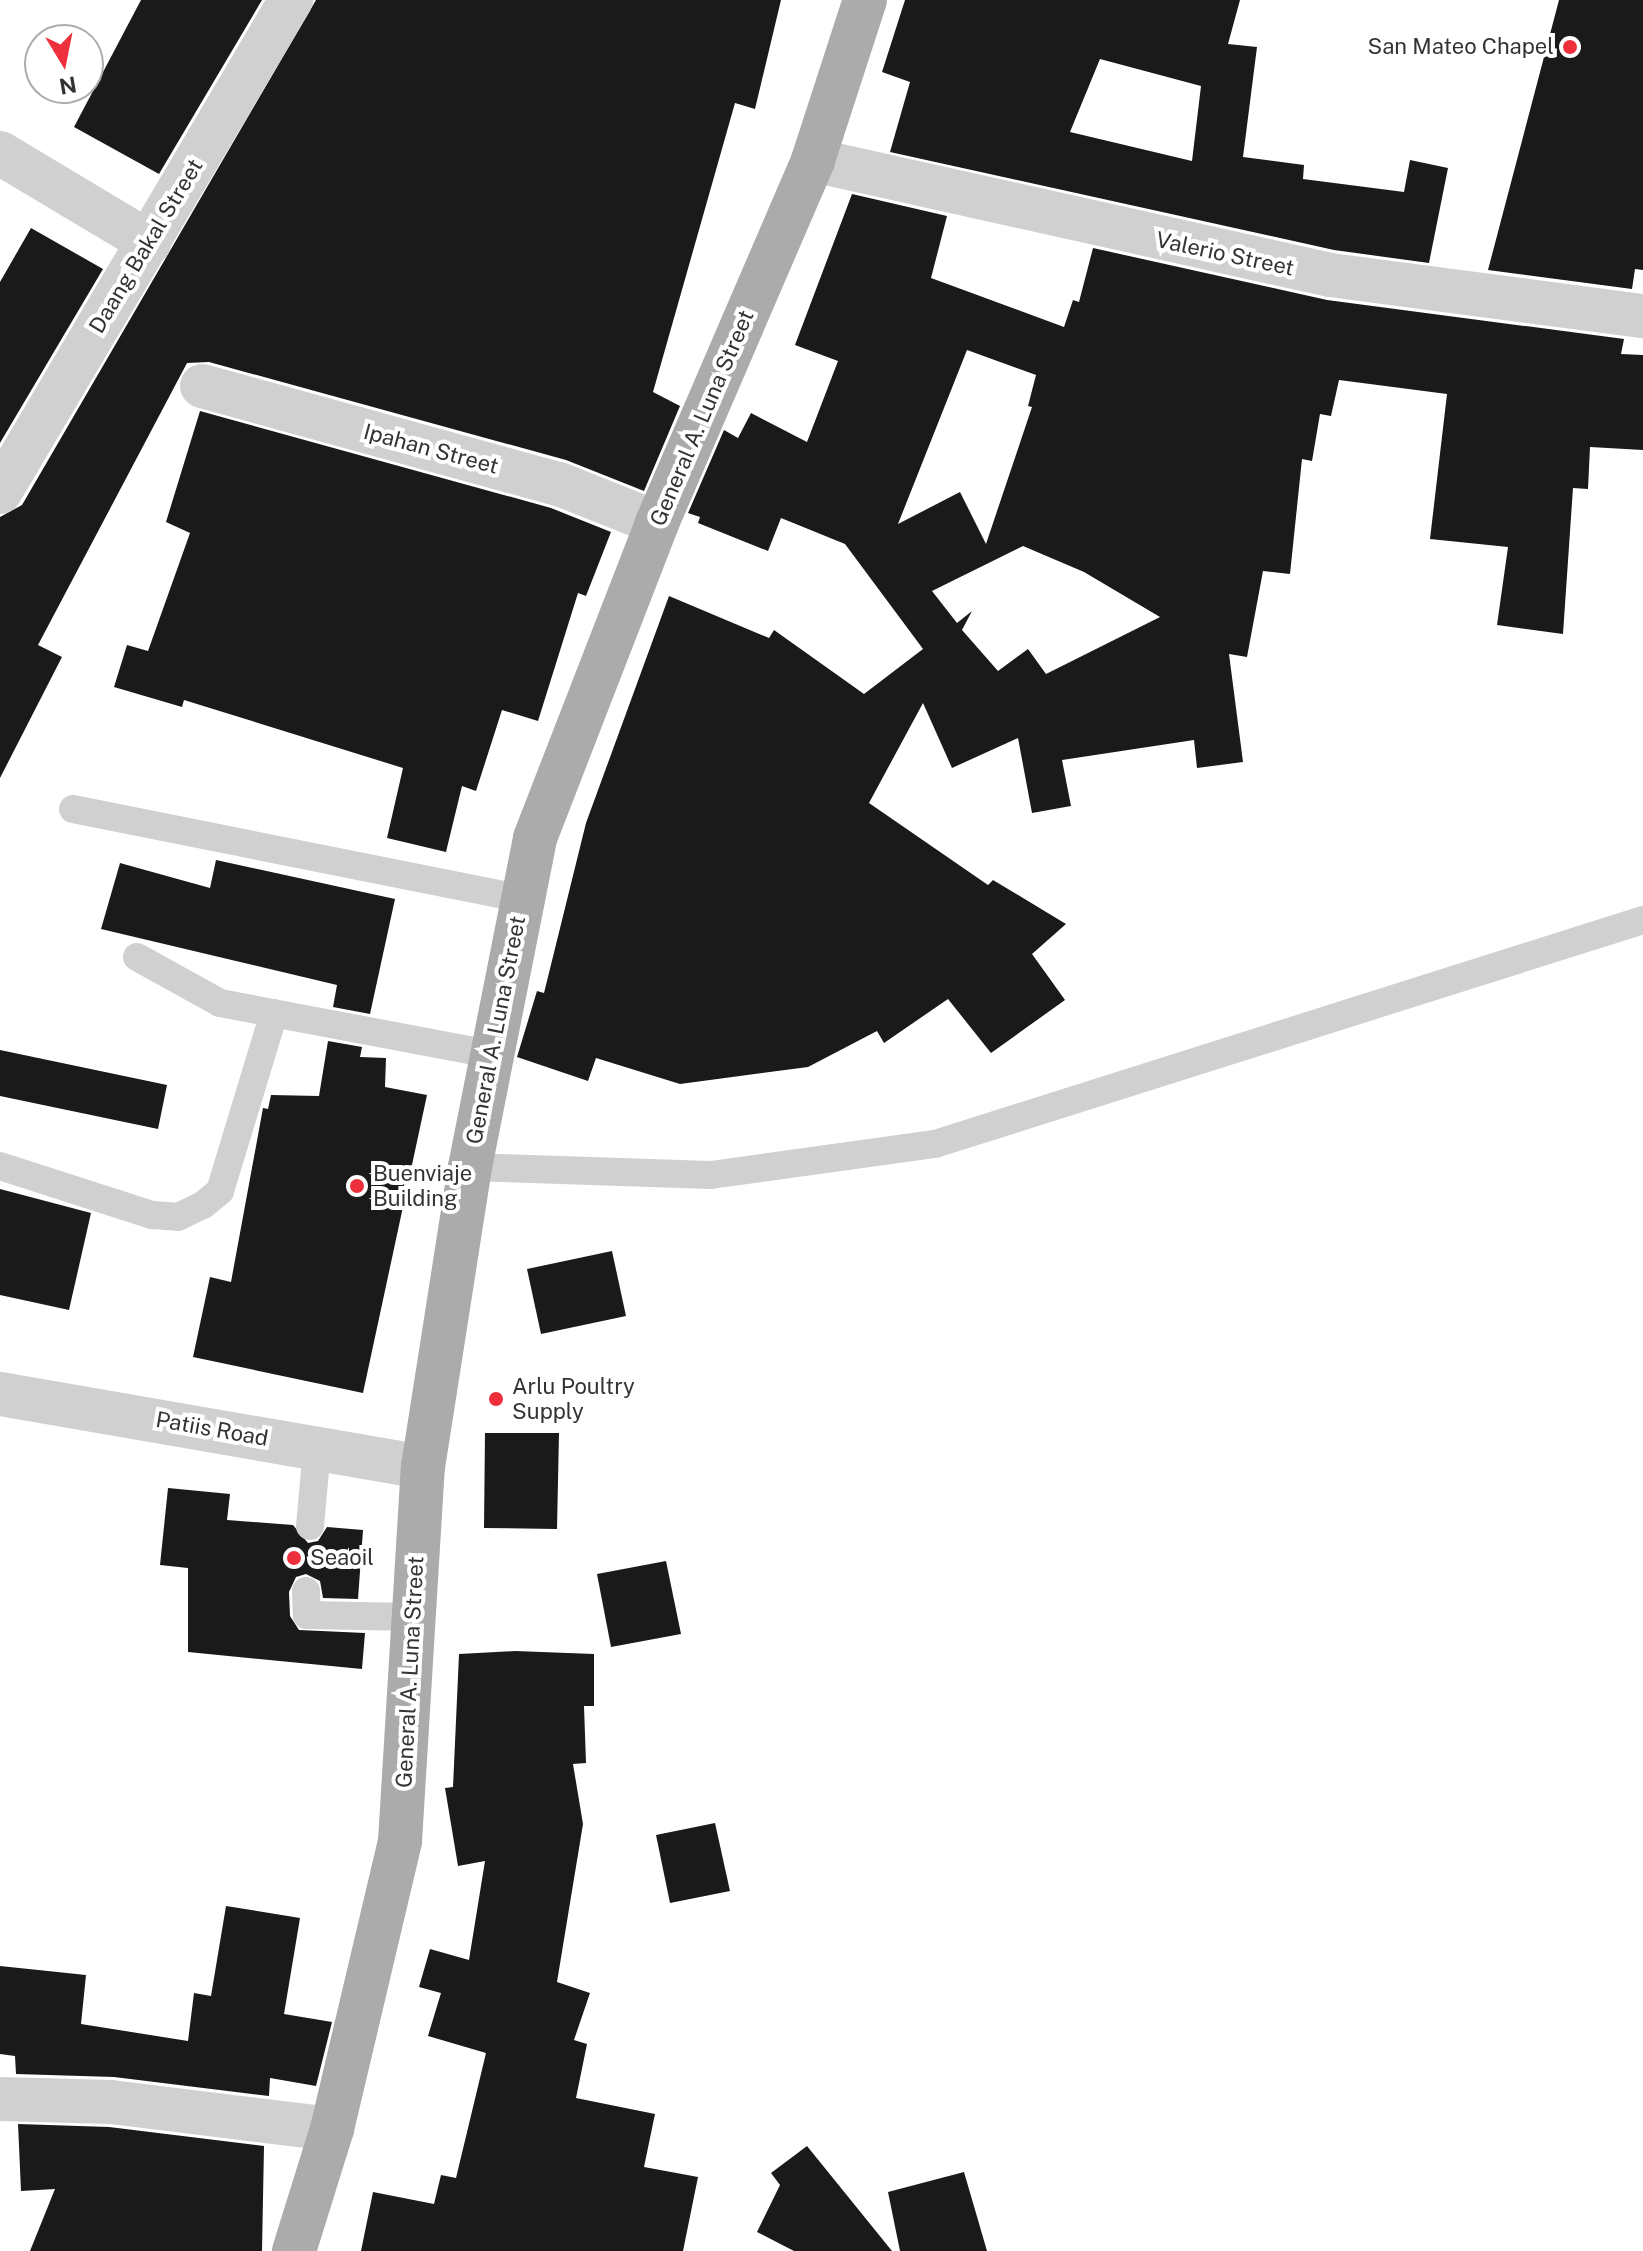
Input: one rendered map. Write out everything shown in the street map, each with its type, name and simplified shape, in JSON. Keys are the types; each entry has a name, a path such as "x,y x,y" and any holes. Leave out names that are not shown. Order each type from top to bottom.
{"main road":[{"name":"General A. Luna Street","path":"294,2251 332,2129 400,1841 423,1467 470,1167 535,838 657,523 813,160 865,0"}],"street":[{"name":"Daang Bakal Street","path":"0,492 291,0"},
{"path":"0,153 149,242"},
{"name":"Valerio Street","path":"813,160 1330,275 1643,316"},
{"name":"Ipahan Street","path":"202,386 559,484 657,523"},
{"name":"Patiis Road","path":"0,1394 423,1467"},
{"path":"0,2099 111,2102 332,2129"}],"lane":[{"path":"73,809 522,899"},
{"path":"470,1167 711,1175 935,1144 1643,920"},
{"path":"137,957 206,997 491,1054"},
{"path":"0,1166 152,1215 178,1217 203,1205 220,1191 274,1013"},
{"path":"310,1526 317,1449"},
{"path":"306,1591 307,1615 412,1617"}],"building":[{"path":"141,0 262,0 159,174 74,127 86,104 104,104 104,70"},
{"path":"316,0 781,0 755,109 735,103 653,392 680,406 644,491 566,460 209,362 187,363 38,645 62,657 0,778 0,517 22,505"},
{"path":"905,0 1240,0 1228,44 1257,47 1243,157 1304,165 1303,179 1404,192 1410,160 1448,168 1429,263 1334,250 890,152 910,82 882,72","holes":["1100,59 1201,86 1192,161 1070,132"]},
{"path":"1559,0 1643,0 1643,270 1635,269 1632,289 1488,270"},
{"path":"852,194 947,216 931,278 1064,327 1073,300 1079,302 1093,248 1327,300 1624,339 1621,354 1643,355 1643,450 1590,447 1588,489 1573,488 1563,634 1497,625 1508,547 1430,539 1447,394 1339,380 1331,416 1320,414 1312,461 1302,459 1290,574 1263,571 1247,657 1229,654 1243,762 1197,768 1194,740 1062,760 1071,806 1032,813 1018,738 952,768 923,703 869,803 988,885 993,880 1066,924 1032,954 1065,1000 991,1053 948,999 884,1043 877,1031 808,1067 680,1084 596,1058 588,1081 517,1057 537,991 544,993 586,823 669,596 769,638 774,630 864,694 923,649 845,544 781,518 768,551 698,523 700,517 688,513 724,430 738,438 751,413 807,442 838,361 795,345","holes":["967,350 1036,375 1028,406 1032,407 986,544 960,492 898,524","1023,546 1084,572 1160,617 1046,674 1028,649 998,671 962,630 972,611 957,623 932,591"]},
{"path":"31,228 103,269 0,443 0,282"},
{"path":"200,411 551,508 611,532 586,596 578,593 538,721 502,710 476,791 462,786 446,852 387,838 403,768 184,700 182,707 114,687 127,645 148,651 190,533 166,522"},
{"path":"216,860 395,899 370,1014 333,1007 337,985 101,929 120,863 210,888"},
{"name":"Buenviaje Building","path":"328,1041 362,1047 360,1057 386,1058 385,1087 427,1095 363,1393 193,1357 210,1277 231,1282 263,1108 268,1109 271,1095 319,1096"},
{"path":"0,1050 167,1085 158,1129 0,1096"},
{"path":"0,1189 91,1213 69,1310 0,1295"},
{"path":"612,1251 626,1316 541,1334 527,1269"},
{"path":"485,1433 559,1433 557,1529 484,1528"},
{"path":"168,1488 230,1494 227,1520 293,1525 308,1543 318,1541 327,1527 363,1530 358,1599 323,1598 320,1581 306,1574 296,1577 289,1592 290,1616 299,1630 365,1633 362,1669 188,1652 188,1568 160,1565"},
{"path":"666,1561 681,1634 611,1647 597,1574"},
{"path":"515,1651 594,1654 594,1706 584,1706 586,1763 573,1764 583,1824 557,1982 590,1993 574,2040 587,2044 576,2098 655,2114 644,2167 698,2177 683,2251 361,2251 373,2192 434,2204 441,2175 456,2178 486,2053 428,2036 441,1993 419,1987 430,1949 469,1960 485,1861 458,1866 445,1788 453,1787 459,1654"},
{"path":"715,1823 730,1891 670,1903 656,1835"},
{"path":"226,1906 300,1918 284,2014 332,2022 316,2086 270,2078 269,2096 114,2077 16,2074 15,2056 0,2054 0,1966 86,1975 81,2024 188,2041 194,1993 211,1996"},
{"path":"18,2124 109,2127 264,2146 262,2251 30,2251 55,2189 21,2191"},
{"path":"807,2146 892,2251 794,2251 757,2232 780,2185 771,2173"},
{"path":"964,2172 987,2251 900,2251 888,2192"}],"place":[{"name":"San Mateo Chapel","path":"1570,47"},
{"name":"Buenviaje Building","path":"357,1186"},
{"name":"Arlu Poultry Supply","path":"496,1399"},
{"name":"Seaoil","path":"294,1558"}]}
